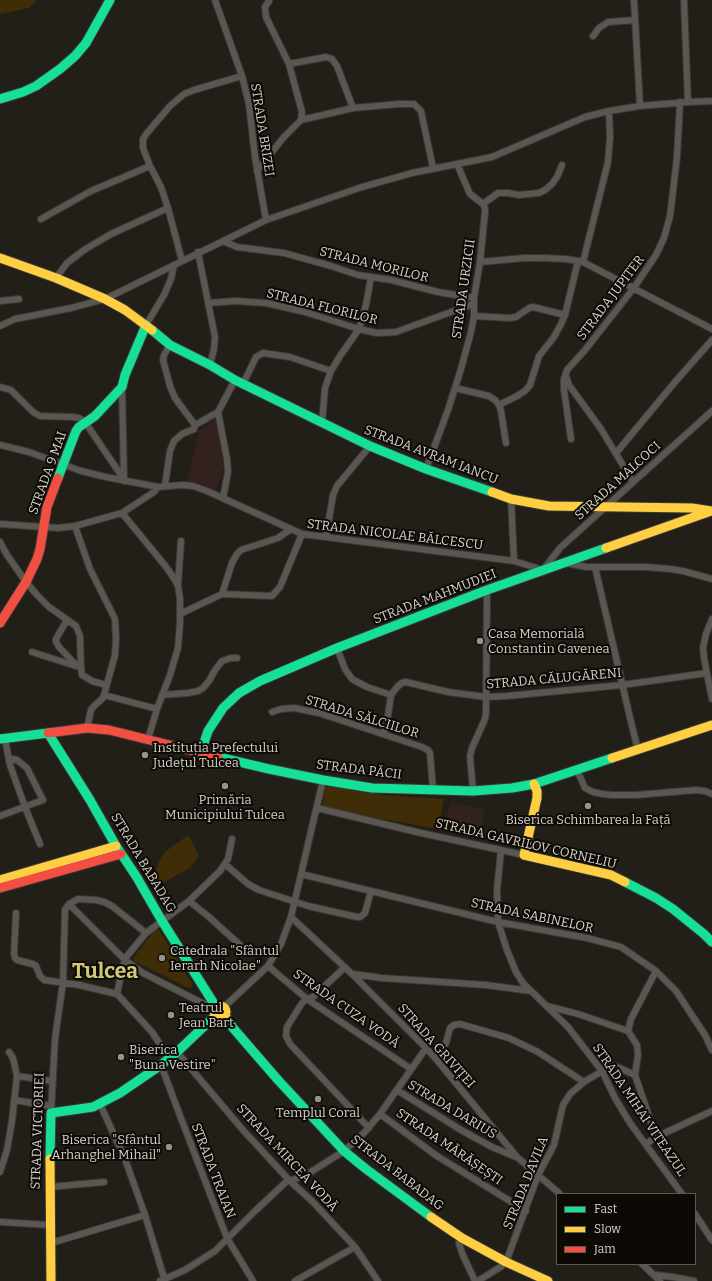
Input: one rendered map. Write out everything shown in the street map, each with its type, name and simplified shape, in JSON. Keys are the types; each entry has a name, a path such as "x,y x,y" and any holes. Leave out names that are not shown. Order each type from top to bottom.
{"street":[{"path":"0,99 23,92 36,86 75,56 98,23 110,0"},
{"name":"STRADA BRIZEI","path":"215,0 242,76 249,104 257,171 266,220"},
{"path":"634,0 640,106"},
{"path":"684,0 688,102"},
{"path":"269,1 265,7 266,17 289,64 302,112 301,120"},
{"path":"592,36 599,28 608,22 635,20"},
{"path":"289,64 326,57 332,59 337,66 353,108"},
{"path":"182,261 168,208 161,188 143,148 143,139 177,99 184,94 242,76"},
{"path":"0,326 15,319 71,308 105,299 198,252 266,220 362,187 433,168 485,159 501,154 576,119 609,111 640,106 680,102 712,101"},
{"name":"STRADA JUPITER","path":"566,375 571,366 633,289 656,255 664,238 670,216 677,157 680,102"},
{"path":"257,171 283,138 301,120 353,108 391,104 414,104 421,111 433,168"},
{"path":"499,405 525,391 530,385 539,356 554,337 565,315 604,183 608,162 610,137 609,111"},
{"path":"457,164 470,194 483,204 498,193 508,192 519,195 539,193 552,184 562,165"},
{"path":"41,219 91,191 150,166"},
{"name":"STRADA URZICII","path":"426,470 461,370 474,316 474,301 485,212 483,204"},
{"path":"56,278 67,263 84,250 111,234 168,208"},
{"name":"STRADA MORILOR","path":"223,241 237,247 284,253 358,275 402,282 474,301"},
{"path":"198,252 214,337 214,349 210,365"},
{"name":"STRADA AVRAM IANCU","path":"0,258 56,278 105,299 125,310 170,345 210,365 239,382 370,446 426,470 511,499 548,506 692,508 712,511"},
{"path":"480,262 543,258 566,259 581,262 712,329"},
{"path":"124,481 122,387 125,375 146,325 164,296 171,279 174,265"},
{"path":"322,423 325,388 331,371 359,329 366,305 371,277"},
{"path":"0,301 19,299"},
{"name":"STRADA FLORILOR","path":"208,303 235,301 266,303 305,312 377,333 396,332 474,301"},
{"path":"474,316 510,318 516,317 528,308 533,307 565,315"},
{"path":"616,453 712,340"},
{"path":"170,345 164,355 163,360 170,386 175,398 195,425"},
{"path":"223,498 228,472 218,412 222,403 239,382 256,356 263,353 290,357 331,371"},
{"path":"566,375 564,379 564,390 571,439"},
{"path":"566,375 569,385 601,429 623,467 634,482"},
{"path":"0,386 10,390 33,412 40,416 72,417 79,418 85,422 124,481"},
{"name":"STRADA 9 MAI","path":"0,623 26,582 37,559 42,542 47,507 76,431 94,416 122,387"},
{"path":"455,388 489,396 499,405 506,443"},
{"name":"STRADA MALCOCI","path":"543,570 560,548 712,411"},
{"path":"0,524 58,528 76,526 122,513 161,486 172,445 178,437 194,429 195,425 218,412"},
{"name":"STRADA NICOLAE BĂLCESCU","path":"0,446 29,452 106,478 161,486 176,484 193,486 302,534 514,561 543,570"},
{"path":"326,537 333,495 337,486 370,446"},
{"path":"511,499 514,561"},
{"name":"STRADA MAHMUDIEI","path":"200,752 215,718 223,708 235,696 260,681 336,648 487,590 712,511"},
{"path":"122,513 167,568 178,586"},
{"path":"76,526 90,569 115,619 116,647 103,698 91,710 88,728"},
{"path":"222,594 232,563 237,554 242,550 278,538 291,529"},
{"path":"180,614 222,594 272,596 280,587 302,534"},
{"path":"0,542 7,555 26,582 38,596 49,607 76,626 80,636 79,667 82,675 86,678 106,685"},
{"path":"148,739 178,648 180,614 178,586 181,542"},
{"path":"566,563 587,567 646,567 670,569 712,579"},
{"path":"595,567 638,750"},
{"path":"473,791 470,756 485,719 487,590"},
{"path":"712,619 706,634 703,648 712,699"},
{"path":"67,620 56,639 56,642 79,667"},
{"path":"336,648 345,669 352,679 367,687 391,695 384,733"},
{"path":"32,652 79,667"},
{"path":"162,695 183,694 198,691 209,681 222,661 237,658"},
{"name":"STRADA CĂLUGĂRENI","path":"391,695 398,686 406,682 448,692 486,697 622,685 707,673"},
{"path":"104,695 157,709"},
{"name":"STRADA SĂLCIILOR","path":"272,712 294,708 320,713 384,733 428,750 431,761 433,790"},
{"name":"STRADA PĂCII","path":"3,739 88,728 109,730 269,769 323,780 372,788 473,791 512,788 534,784 712,725"},
{"name":"STRADA BABADAG","path":"48,733 219,1012 342,1152 363,1173 459,1243 504,1264 548,1281"},
{"path":"3,739 25,807 40,844"},
{"path":"0,816 43,800 27,768 18,760 9,761"},
{"path":"577,770 584,788 592,792 602,794 636,795 696,790 705,791 712,794"},
{"path":"14,1100 51,1110 84,1109 100,1104 120,1093 161,1065 268,966 277,953 292,917 323,780"},
{"path":"524,855 537,798 537,791 534,784"},
{"name":"STRADA GAVRILOV CORNELIU","path":"317,808 421,833 611,875 656,898 673,909 712,942"},
{"path":"16,913 15,958 17,960 36,966 40,976 44,980 50,982 64,982 117,994 125,960 136,944 146,933 189,901 220,871 230,852 232,839"},
{"path":"0,880 119,850"},
{"path":"0,888 119,850"},
{"name":"STRADA MIHAI VITEAZUL","path":"501,850 497,890 498,922 516,972 523,983 568,1027 602,1071 615,1098 630,1122 681,1193"},
{"path":"225,864 254,888 308,906 360,917 365,913 370,891"},
{"name":"STRADA SABINELOR","path":"301,874 498,922 587,938 621,947 656,971 676,991 706,1035 712,1050"},
{"path":"146,933 112,906 104,902 78,899 69,904 125,960 143,972 219,1012"},
{"path":"189,901 209,916 240,945"},
{"name":"STRADA VICTORIEI","path":"50,1281 52,1081 55,1039 64,982 65,910 69,904"},
{"name":"STRADA GRIVIȚEI","path":"292,917 345,967 426,1048 517,1157 559,1193"},
{"name":"STRADA CUZA VODĂ","path":"268,966 307,999 411,1069"},
{"path":"345,967 314,997 307,999 302,1003 285,1032 287,1041 369,1128"},
{"path":"628,1031 631,1019 656,971"},
{"path":"352,974 382,978 486,985 531,991"},
{"name":"STRADA MIRCEA VODĂ","path":"117,994 289,1180 312,1201 355,1247 378,1281"},
{"path":"548,1006 578,1014 628,1031 637,1045 638,1054 635,1075 656,1137"},
{"path":"436,1059 446,1043 450,1028 454,1025 460,1024 509,1038 538,1052 584,1082"},
{"path":"100,1104 125,1159 145,1215 163,1280 185,1270 207,1257 289,1180 306,1175 342,1152 369,1128 426,1048"},
{"path":"0,1172 7,1150 17,1076 14,1062 9,1052"},
{"name":"STRADA TRAIAN","path":"161,1065 227,1238 253,1281"},
{"name":"STRADA DAVILA","path":"504,1264 526,1211 538,1175 554,1145 563,1105 570,1094 584,1082 612,1066 635,1075"},
{"path":"17,1076 52,1081"},
{"name":"STRADA DARIUS","path":"397,1090 460,1130 492,1147 517,1157"},
{"path":"646,1144 656,1137 712,1111"},
{"name":"STRADA MĂRĂȘEȘTI","path":"380,1114 437,1156 526,1211"},
{"name":"STRADA BABADAG","path":"342,1152 462,1238 534,1281"},
{"path":"50,1187 104,1182"},
{"path":"51,1243 145,1215"},
{"path":"696,1216 712,1240"},
{"path":"0,1222 50,1225"},
{"path":"459,1243 462,1253 476,1281 504,1264"},
{"path":"295,1281 355,1247"},
{"path":"643,1265 660,1281"},
{"path":"655,1275 694,1281"}],"shaded area":[{"path":"0,0 37,0 29,8 0,14"},
{"path":"213,420 216,420 224,468 216,490 187,481 199,431"},
{"path":"326,785 383,795 444,799 438,829 322,808"},
{"path":"450,802 485,809 481,829 446,822"},
{"path":"188,835 199,855 190,868 159,885 155,879 159,861 165,852"},
{"path":"155,930 159,930 193,985 190,989 134,961 134,957"}],"traffic: fast":[{"path":"0,99 23,92 36,86 75,56 86,43 110,0"},
{"path":"58,478 76,431 79,427 95,416 122,387 125,375 146,325"},
{"path":"152,330 170,345 210,365 235,380 370,446 426,469 492,492"},
{"path":"201,752 208,731 223,708 239,693 260,681 337,648 487,590 606,548"},
{"path":"0,739 48,733 216,1007"},
{"path":"218,757 323,780 372,788 473,791 512,788 534,784 612,758"},
{"path":"625,882 656,898 673,909 712,942"},
{"path":"225,1015 233,1028 278,1080 344,1151 431,1217"},
{"path":"50,1159 51,1113 93,1107 120,1093 161,1065 215,1016"}],"traffic: slow":[{"path":"0,258 56,278 105,299 125,310 152,330"},
{"path":"492,492 511,499 549,506 692,508 712,511"},
{"path":"606,548 711,511"},
{"path":"612,758 712,725"},
{"path":"534,784 537,791 537,798 524,855 611,875 625,882"},
{"path":"0,880 116,846"},
{"path":"218,1006 222,1006 226,1012 222,1018 218,1018 214,1014 214,1010 218,1006"},
{"path":"50,1159 51,1281"},
{"path":"431,1217 462,1238 506,1262 548,1281"}],"traffic: jam":[{"path":"0,623 26,582 37,559 47,507 58,478"},
{"path":"48,733 87,728 109,730 218,757"},
{"path":"0,888 121,854"}],"place":[{"name":"Casa Memorială Constantin Gavenea","path":"480,641"},
{"name":"Instituția Prefectului Județul Tulcea","path":"145,755"},
{"name":"Primăria Municipiului Tulcea","path":"225,786"},
{"name":"Biserica Schimbarea la Față","path":"588,806"},
{"name":"Catedrala \"Sfântul Ierarh Nicolae\"","path":"162,958"},
{"name":"Teatrul Jean Bart","path":"171,1015"},
{"name":"Biserica \"Buna Vestire\"","path":"121,1057"},
{"name":"Templul Coral","path":"318,1099"},
{"name":"Biserica \"Sfântul Arhanghel Mihail\"","path":"169,1147"}],"district":[{"name":"Tulcea","path":"105,972"}]}
